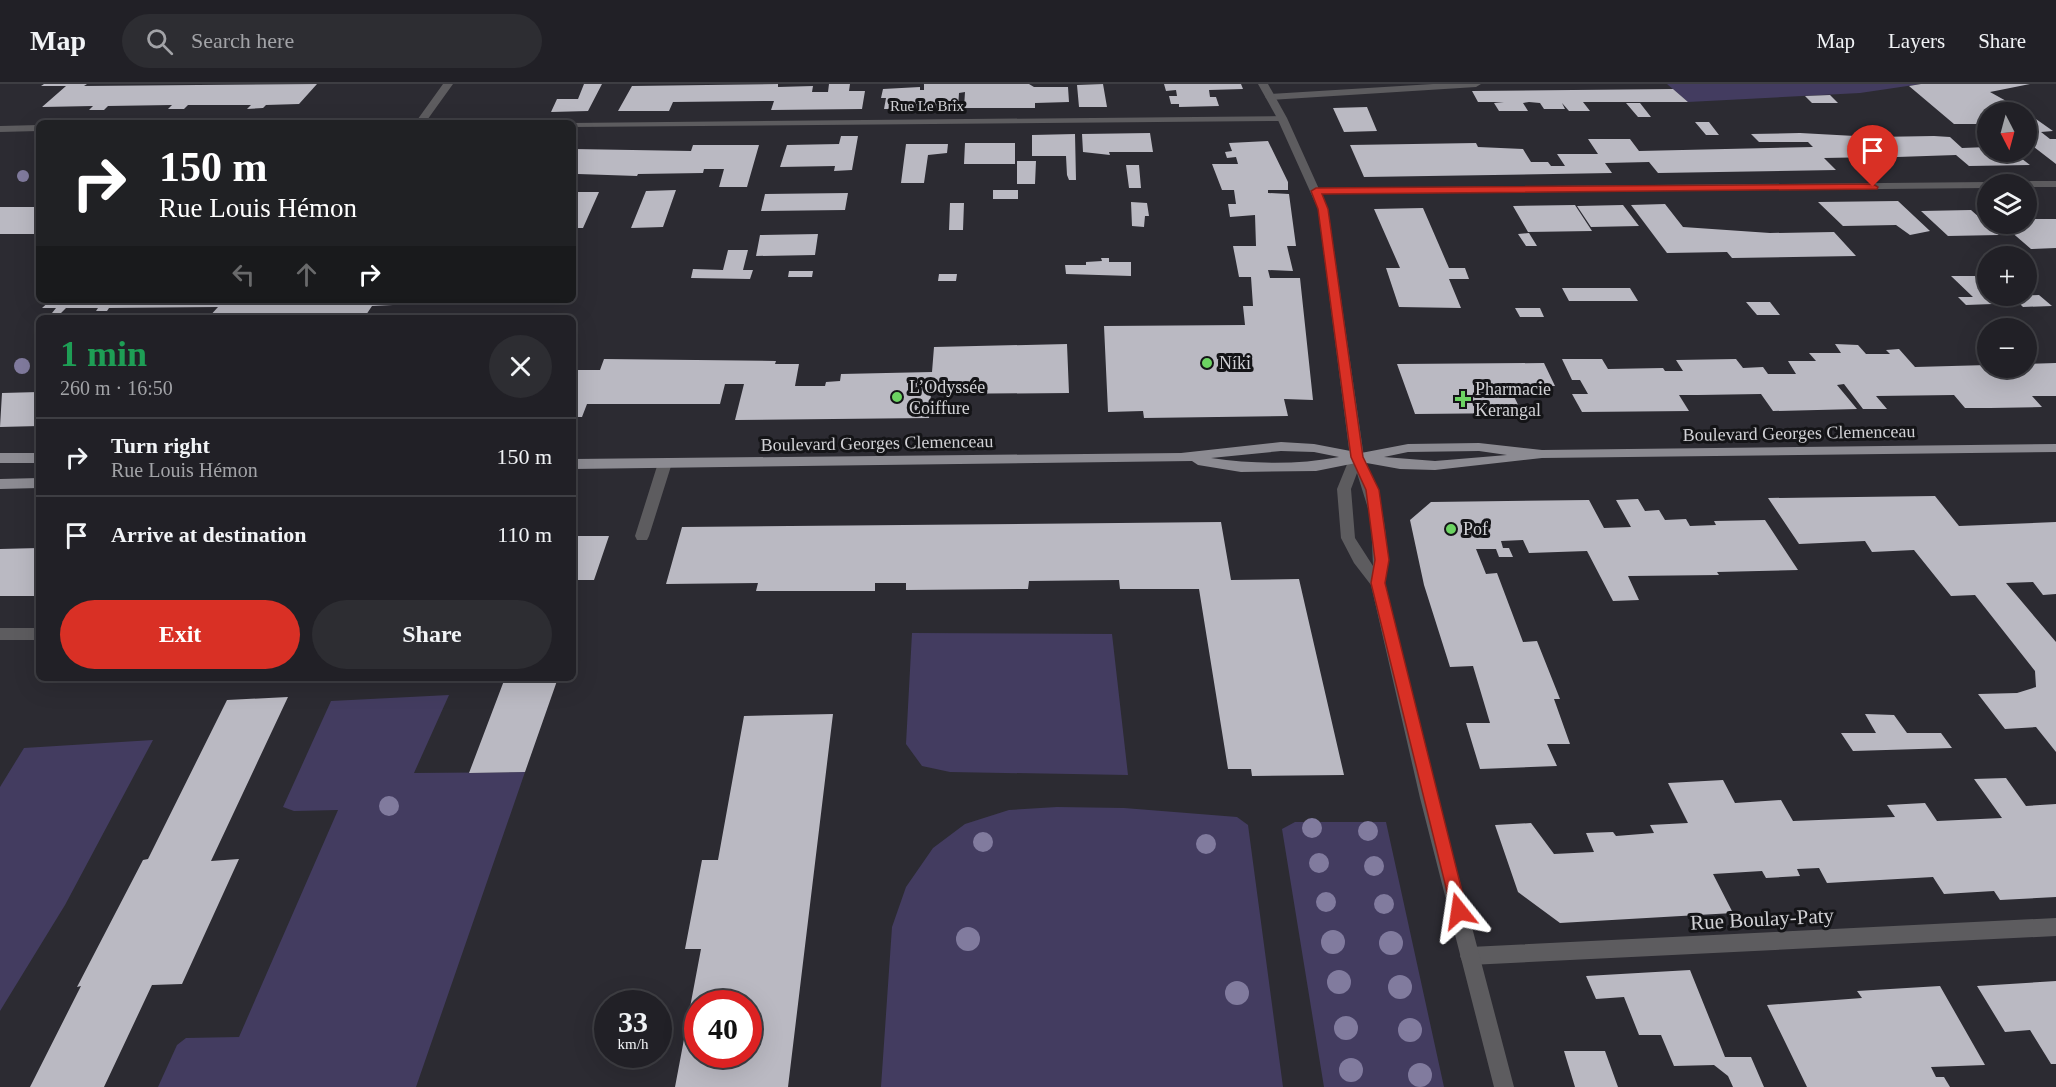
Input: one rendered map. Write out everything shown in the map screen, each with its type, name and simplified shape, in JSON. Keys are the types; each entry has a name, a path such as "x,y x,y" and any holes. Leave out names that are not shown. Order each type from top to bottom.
{"main road":[{"name":"Boulevard Georges Clemenceau","path":"576,464 1181,458 1251,467 1316,466 1357,457 1401,465 1429,465 1486,463 1542,454 2056,448"},
{"path":"0,458 36,458"},
{"path":"0,484 36,483"}],"street":[{"path":"422,120 448,84"},
{"path":"1263,84 1282,118 1323,209 1357,457 1372,490 1382,560 1378,583 1504,1087"},
{"path":"1270,97 1342,88 1476,84"},
{"name":"Rue Le Brix","path":"576,124 1282,118"},
{"path":"0,129 36,128"},
{"path":"2037,184 2056,184"},
{"path":"1316,191 1977,185"},
{"path":"1357,457 1344,489 1348,538 1359,559 1378,583"},
{"path":"642,536 665,463"},
{"path":"0,634 36,634"},
{"name":"Rue Boulay-Paty","path":"1470,956 2056,927"}],"shaded area":[{"path":"1667,84 1921,84 1860,93 1688,102"},
{"path":"912,633 1112,634 1128,775 950,772 922,766 906,744"},
{"path":"449,695 414,773 525,772 416,1087 158,1087 177,1045 186,1038 239,1037 338,810 294,811 283,807 331,701"},
{"path":"153,740 65,905 0,1011 0,787 24,748"},
{"path":"1057,807 1124,808 1237,817 1248,825 1283,1087 881,1087 892,927 906,887 933,848 965,824 1009,810"},
{"path":"1295,822 1386,822 1444,1087 1324,1087 1282,829"}],"building":[{"path":"44,84 87,84 84,86 317,84 299,104 266,105 263,108 247,109 251,105 188,105 184,109 168,109 172,105 108,106 104,110 89,110 93,106 42,107 66,86 41,86"},
{"path":"584,84 602,84 588,111 551,112 557,99 578,99"},
{"path":"778,84 778,87 813,86 812,92 828,92 829,84 850,84 849,91 865,91 862,109 771,110 774,101 673,102 669,111 618,111 632,86"},
{"path":"924,84 1029,84 1034,87 1068,87 1069,102 1035,103 1035,108 964,108 965,92 959,93 958,108 884,109 886,98 881,98 883,89 920,87 920,90 924,90"},
{"path":"1103,84 1107,107 1079,107 1077,85"},
{"path":"1164,84 1241,84 1243,89 1209,90 1210,97 1216,97 1219,106 1179,107 1179,104 1171,104 1169,96 1177,96 1176,90 1166,91"},
{"path":"1921,84 2030,84 1990,92 2008,102 1977,102 1977,124 1954,124 1909,86"},
{"path":"1673,89 1688,102 1583,102 1590,111 1569,111 1562,103 1565,109 1544,109 1540,103 1529,102 1523,103 1528,111 1499,111 1494,103 1504,102 1478,102 1472,91"},
{"path":"1830,95 1838,103 1812,103 1805,96"},
{"path":"1626,103 1640,103 1651,117 1638,117"},
{"path":"1367,107 1377,131 1344,132 1333,108"},
{"path":"2037,120 2053,131 2041,132 2050,139 2056,139 2056,164 2037,149"},
{"path":"1695,122 1709,122 1719,135 1706,135"},
{"path":"1150,133 1153,152 1109,152 1110,155 1083,152 1082,134"},
{"path":"1800,133 1855,136 1877,157 1824,158 1836,170 1658,173 1649,162 1605,163 1612,173 1364,177 1350,145 1476,143 1478,147 1523,149 1531,162 1548,162 1551,166 1565,166 1557,154 1598,154 1588,139 1630,139 1639,151 1813,147 1808,142 1759,142 1751,134"},
{"path":"1075,134 1076,180 1069,180 1066,156 1032,156 1032,135"},
{"path":"841,136 858,136 852,170 834,171 835,166 780,167 787,145 839,144"},
{"path":"1875,137 1950,137 1962,148 1977,147 1977,162 2026,162 2030,165 1969,166 1956,155 1897,157"},
{"name":"Níki","path":"1268,141 1288,182 1288,190 1268,190 1268,193 1289,194 1296,246 1287,246 1293,271 1268,270 1270,278 1300,278 1313,400 1284,399 1288,416 1144,418 1143,411 1108,412 1104,326 1245,325 1243,306 1253,306 1251,277 1239,277 1233,246 1256,246 1255,215 1230,217 1228,204 1236,204 1234,190 1222,190 1212,164 1238,164 1236,157 1227,158 1225,152 1232,151 1229,143"},
{"path":"965,143 1015,143 1015,164 964,164"},
{"path":"906,144 948,144 947,153 928,155 924,183 901,183"},
{"path":"693,145 759,145 747,187 719,187 724,169 704,169 703,173 638,174 637,176 576,176 576,149 691,151"},
{"path":"1017,161 1036,161 1035,184 1017,184"},
{"path":"1126,165 1139,165 1141,188 1129,188"},
{"path":"676,190 663,227 631,228 646,191"},
{"path":"993,190 1018,190 1018,199 993,199"},
{"path":"576,192 599,192 583,228 576,228"},
{"path":"848,193 845,210 761,211 765,194"},
{"path":"1898,201 1930,231 1910,235 1896,225 1843,226 1818,202"},
{"path":"1131,202 1147,203 1149,216 1145,216 1144,227 1132,226"},
{"path":"950,203 964,203 963,230 949,230"},
{"path":"1665,204 1683,227 1770,233 1834,232 1856,256 1732,258 1727,252 1667,253 1631,205"},
{"path":"1575,205 1592,231 1528,232 1513,206"},
{"path":"1623,205 1639,226 1591,227 1577,206"},
{"path":"0,207 36,207 36,234 0,234"},
{"path":"1423,208 1449,268 1465,268 1469,279 1449,279 1461,308 1399,307 1386,268 1400,268 1374,209"},
{"path":"1971,210 1977,215 1977,234 1999,235 1948,236 1921,211"},
{"path":"2037,219 2056,219 2056,248 2037,249 2037,246 2028,246 2014,234 2037,234"},
{"path":"1529,233 1537,246 1526,246 1518,234"},
{"path":"818,234 815,255 756,256 760,235"},
{"path":"728,250 748,250 743,270 753,270 750,279 691,278 693,269 723,270"},
{"path":"1101,258 1109,258 1109,262 1131,262 1131,276 1066,274 1065,265 1086,265 1086,262 1102,261"},
{"path":"789,271 813,271 812,277 788,277"},
{"path":"939,274 957,274 956,281 938,281"},
{"path":"1951,276 1977,276 1977,305 1966,305 1958,297 1973,297"},
{"path":"1562,288 1630,288 1638,301 1569,301"},
{"path":"2037,295 2052,306 2023,307 2037,306"},
{"path":"1746,302 1770,302 1780,315 1757,315"},
{"path":"48,303 394,303 393,305 372,306 366,315 211,315 218,307 109,308 107,311 96,311 98,308 66,308 61,313 52,313 56,308 42,308"},
{"path":"1515,308 1540,308 1544,317 1520,317"},
{"path":"1067,344 1069,393 931,394 929,418 735,420 744,384 725,384 720,404 587,404 582,417 576,417 576,370 600,370 604,359 776,361 775,364 799,364 795,386 825,386 826,382 840,381 841,374 932,372 934,347"},
{"path":"1835,344 1858,345 1866,354 1890,354 1886,350 1899,349 1915,367 1977,365 1977,378 2037,378 2037,364 2056,363 2056,396 2032,396 2042,407 1965,408 1954,395 1876,396 1887,409 1863,409 1844,384 1837,385 1857,409 1773,411 1761,394 1679,395 1689,411 1582,412 1572,394 1588,394 1580,380 1572,380 1562,359 1602,359 1608,369 1663,368 1665,371 1683,371 1676,360 1736,359 1743,368 1763,367 1768,374 1796,374 1788,361 1816,361 1809,353 1841,353"},
{"name":"Pharmacie Kerangal","path":"1544,363 1555,386 1509,386 1522,413 1415,414 1397,364"},
{"path":"36,392 36,426 0,427 2,393"},
{"path":"1935,496 1959,526 2056,522 2056,594 2043,595 2033,582 2006,583 2056,642 2056,752 2036,727 2005,729 1978,694 2017,693 2036,687 2035,671 1975,595 1951,596 1914,550 1872,552 1865,541 1799,544 1768,498"},
{"path":"1638,499 1645,511 1659,510 1665,520 1686,519 1690,526 1716,525 1714,521 1765,520 1798,570 1717,572 1719,575 1628,576 1639,600 1613,601 1587,551 1529,553 1523,540 1501,541 1503,548 1509,548 1513,557 1499,557 1496,549 1476,549 1486,574 1497,573 1523,642 1537,641 1560,699 1554,699 1570,744 1547,744 1557,766 1480,769 1466,723 1490,723 1473,666 1450,667 1424,585 1410,520 1431,502 1589,500 1604,528 1631,527 1616,500"},
{"path":"1221,522 1231,580 1299,579 1344,775 1252,776 1251,769 1228,769 1199,589 1120,589 1119,580 1029,581 1028,589 906,590 906,583 875,583 875,591 756,591 758,583 666,584 682,527"},
{"path":"576,536 609,536 594,580 576,580"},
{"path":"36,548 36,596 0,596 0,549"},
{"path":"504,681 557,681 525,772 469,773"},
{"path":"288,697 211,861 239,859 182,984 152,985 104,1087 30,1087 81,986 77,987 143,860 148,859 227,700"},
{"path":"833,714 788,1087 675,1087 684,1039 684,1068 762,1068 762,990 693,990 701,949 685,949 702,860 718,860 744,716"},
{"path":"1865,714 1894,715 1907,733 1941,733 1952,748 1853,751 1841,733 1876,733"},
{"path":"2006,778 2026,806 2056,804 2056,897 2000,900 1994,891 1944,894 1933,877 1827,883 1819,868 1797,869 1800,876 1766,878 1762,871 1713,874 1733,913 1560,923 1518,892 1495,825 1531,823 1554,854 1594,852 1586,833 1613,832 1616,836 1654,833 1650,825 1688,823 1668,783 1723,780 1735,803 1781,800 1793,821 1895,817 1887,805 1925,803 1937,821 2002,818 1974,779"},
{"path":"1690,970 1725,1057 1751,1057 1764,1087 1733,1087 1728,1076 1714,1065 1674,1066 1661,1035 1639,1035 1624,997 1596,999 1586,976"},
{"path":"2056,981 2056,1064 2051,1064 2030,1030 2005,1032 1977,986"},
{"path":"1940,986 1985,1065 1931,1067 1936,1077 1944,1077 1950,1087 1807,1087 1767,1005 1862,998 1857,991"},
{"path":"1564,1051 1605,1051 1618,1087 1575,1087"}],"place":[{"name":"Níki","path":"1207,363"},
{"name":"L’Odyssée Coiffure","path":"897,397"},
{"name":"Pharmacie Kerangal","path":"1463,399"},
{"name":"Pof","path":"1451,529"}],"route":[{"path":"1459,911 1429,798 1378,583 1382,560 1380,540 1372,490 1357,457 1323,209 1316,191 1339,193 1873,187"}]}
